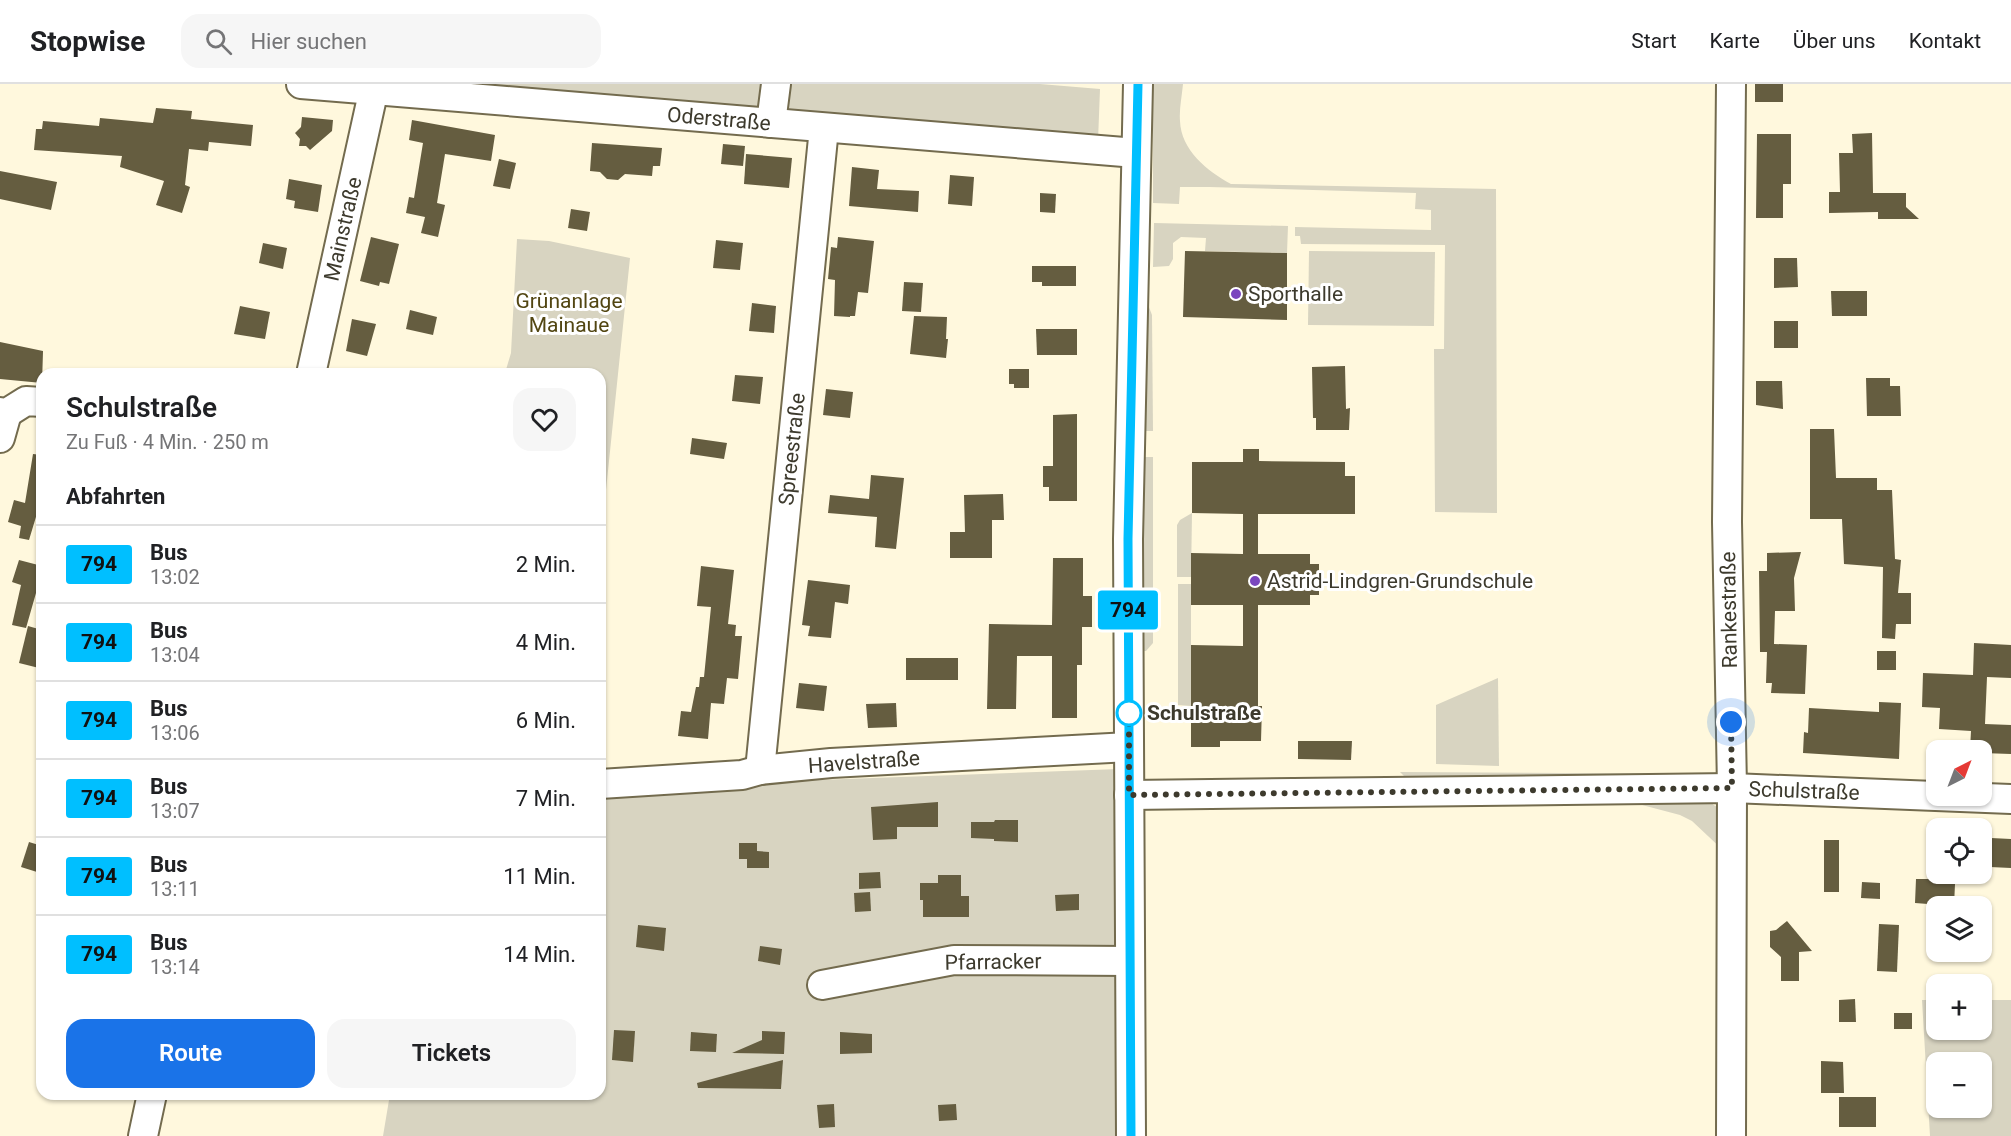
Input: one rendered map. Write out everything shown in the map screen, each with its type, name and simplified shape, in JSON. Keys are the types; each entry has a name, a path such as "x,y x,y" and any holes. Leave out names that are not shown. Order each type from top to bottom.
{"street":[{"name":"Oderstraße","path":"302,84 374,87 824,128 1136,153"},
{"path":"771,123 776,84"},
{"path":"1131,1136 1128,539 1138,84"},
{"name":"Rankestraße","path":"1731,84 1727,522 1732,788 1731,1136"},
{"name":"Mainstraße","path":"312,368 374,87"},
{"name":"Spreestraße","path":"760,770 824,128"},
{"path":"2,421 26,401 36,402"},
{"name":"Havelstraße","path":"606,784 742,776 760,770 831,763 1129,747"},
{"name":"Schulstraße","path":"1129,795 1732,788 2011,799"},
{"name":"Pfarracker","path":"822,986 954,960 1130,961"},
{"path":"143,1136 151,1100"}],"green space":[{"path":"406,84 1040,84 1100,89 1098,141"},
{"path":"1153,84 1183,84 1180,116 1181,132 1185,141 1205,166 1231,184 1496,189 1497,513 1435,512 1434,349 1444,349 1445,245 1301,244 1300,236 1295,236 1295,227 1431,230 1431,210 1415,209 1416,193 1209,187 1180,187 1179,204 1153,203"},
{"path":"1154,223 1288,226 1287,253 1205,251 1206,238 1181,237 1173,243 1173,259 1169,266 1153,267"},
{"name":"Grünanlage Mainaue","path":"517,239 549,241 630,258 606,490 606,368 506,368 511,353"},
{"path":"1309,251 1435,252 1434,326 1308,325"},
{"path":"1142,289 1152,315 1153,431 1137,431"},
{"path":"1137,457 1153,457 1153,643 1146,651 1137,651"},
{"path":"1192,513 1191,577 1177,577 1177,525 1180,520"},
{"path":"1178,584 1191,584 1191,706 1178,705"},
{"path":"1498,678 1499,766 1436,764 1436,705"},
{"path":"1119,769 1123,1136 383,1136 389,1100 606,1100 606,788"},
{"path":"1400,772 1713,774 1706,779 1407,779"},
{"path":"1705,799 1724,812 1725,852 1692,821 1680,815 1627,801"},
{"path":"1922,1000 1926,1000 1926,1040 1992,1040 1992,1000 2011,1000 2011,1136 1930,1136 1929,1118 1992,1118 1992,1052 1926,1052 1926,1068"}],"building":[{"path":"1755,84 1783,84 1783,102 1755,102"},
{"path":"156,108 192,111 191,119 253,125 251,146 209,142 208,151 189,149 185,185 190,187 182,213 156,205 164,181 120,167 122,156 34,150 36,129 42,129 43,121 99,126 100,118 153,123"},
{"path":"302,117 333,120 332,131 310,150 306,146 299,146 300,139 295,133 301,127"},
{"path":"412,120 495,135 491,161 445,154 437,203 445,205 438,237 421,233 425,217 406,213 409,197 414,198 423,143 409,140"},
{"path":"1872,133 1873,193 1906,193 1906,207 1919,219 1878,219 1878,212 1829,213 1829,192 1840,192 1839,153 1853,153 1852,134"},
{"path":"1757,134 1791,134 1791,184 1783,184 1783,218 1756,218"},
{"path":"592,143 662,148 660,166 653,166 652,176 625,174 618,180 607,179 600,172 590,171"},
{"path":"723,144 745,146 743,166 721,164"},
{"path":"746,154 792,158 789,188 744,184"},
{"path":"499,159 516,163 510,189 493,186"},
{"path":"852,167 879,170 877,189 919,191 918,212 849,206"},
{"path":"0,171 57,182 51,210 0,199"},
{"path":"950,175 974,177 972,206 948,204"},
{"path":"289,179 322,185 318,212 294,208 295,201 286,199"},
{"path":"1040,193 1056,194 1055,213 1040,212"},
{"path":"571,209 590,212 587,231 568,228"},
{"path":"371,237 399,244 389,284 380,282 379,286 360,281"},
{"path":"838,237 874,241 868,293 858,292 855,316 850,317 834,316 835,280 828,279 831,247 837,248"},
{"path":"716,240 743,243 740,270 713,268"},
{"path":"263,243 287,248 283,269 259,263"},
{"name":"Sporthalle","path":"1185,251 1287,253 1287,320 1183,317"},
{"path":"1774,258 1797,258 1798,287 1774,288"},
{"path":"1032,266 1076,266 1076,286 1042,286 1042,282 1032,282"},
{"path":"904,282 923,283 921,312 902,311"},
{"path":"1831,291 1867,291 1867,316 1832,316"},
{"path":"752,303 776,306 774,333 749,331"},
{"path":"240,306 270,312 265,339 234,334"},
{"path":"410,310 437,317 433,335 406,329"},
{"path":"914,316 947,317 946,358 910,354"},
{"path":"352,319 376,324 367,356 346,351"},
{"path":"1774,321 1798,321 1798,348 1774,348"},
{"path":"1036,329 1077,329 1077,355 1037,355"},
{"path":"0,342 43,351 42,368 36,368 36,382 0,379"},
{"path":"1345,366 1346,409 1350,408 1349,430 1316,430 1316,418 1313,418 1312,367"},
{"path":"1009,369 1029,369 1029,388 1014,388 1014,384 1009,384"},
{"path":"735,375 763,377 760,404 732,401"},
{"path":"1866,378 1890,378 1890,386 1900,386 1901,416 1867,416"},
{"path":"1756,381 1782,381 1783,409 1756,405"},
{"path":"826,389 853,392 850,418 823,415"},
{"path":"1077,414 1077,501 1049,501 1049,487 1043,487 1043,466 1053,466 1053,415"},
{"path":"1810,429 1834,429 1836,478 1877,478 1877,490 1892,490 1895,559 1901,560 1898,593 1911,593 1911,624 1896,624 1895,639 1882,638 1883,567 1844,564 1842,519 1810,519"},
{"path":"692,438 727,443 724,459 690,454"},
{"name":"Astrid-Lindgren-Grundschule","path":"1243,449 1259,449 1259,461 1345,462 1345,476 1355,476 1355,514 1258,514 1258,554 1310,554 1310,564 1319,564 1319,595 1310,595 1310,605 1258,605 1258,706 1262,706 1261,741 1220,741 1220,747 1191,747 1191,645 1243,646 1243,605 1191,605 1191,553 1243,554 1243,514 1192,513 1192,462 1243,462"},
{"path":"33,454 36,454 36,517 29,540 19,538 21,526 8,522 14,500 25,503"},
{"path":"871,475 904,478 896,549 875,547 877,517 828,513 830,495 869,499"},
{"path":"1003,494 1004,520 992,520 992,558 950,558 950,532 965,532 964,495"},
{"path":"1801,552 1794,578 1795,611 1775,611 1774,644 1807,645 1805,694 1771,693 1772,683 1766,683 1767,652 1760,652 1759,571 1767,571 1767,553"},
{"path":"1053,558 1083,558 1083,596 1092,596 1092,627 1082,627 1082,665 1077,665 1077,718 1052,718 1052,656 1017,656 1016,709 987,709 989,624 1052,625"},
{"path":"19,560 36,564 36,593 26,628 12,625 21,585 12,582"},
{"path":"701,566 734,570 728,624 736,625 735,636 742,636 738,679 727,678 724,704 711,703 708,739 678,736 681,711 691,712 696,687 699,687 700,677 704,677 711,607 697,606"},
{"path":"808,580 850,585 848,604 835,602 831,638 808,636 810,626 802,625"},
{"path":"28,626 36,628 36,667 19,663"},
{"path":"1974,643 2011,645 2011,678 1987,677 1985,724 2011,725 2011,754 1992,753 1992,740 1971,740 1971,731 1939,729 1940,708 1922,707 1923,673 1973,675"},
{"path":"1877,651 1896,651 1896,670 1877,670"},
{"path":"906,658 958,658 958,680 906,680"},
{"path":"799,683 827,686 824,711 796,708"},
{"path":"1879,702 1901,703 1899,759 1803,753 1804,732 1808,733 1809,708 1879,712"},
{"path":"896,703 897,727 868,728 866,704"},
{"path":"1298,741 1352,741 1351,760 1298,759"},
{"path":"938,802 938,827 897,827 897,839 873,840 871,807"},
{"path":"995,820 1018,820 1018,842 971,838 971,822 994,822"},
{"path":"1992,838 2011,839 2011,868 1992,867"},
{"path":"1824,840 1839,840 1839,892 1824,892"},
{"path":"29,842 36,844 36,872 21,867"},
{"path":"739,843 757,843 757,851 769,852 769,868 747,868 747,859 739,859"},
{"path":"880,872 881,888 859,889 859,873"},
{"path":"938,875 961,875 961,896 969,896 969,917 923,917 920,883 938,883"},
{"path":"1916,879 1926,879 1926,884 1955,884 1954,896 1926,896 1926,904 1915,903"},
{"path":"1862,882 1880,883 1880,899 1861,898"},
{"path":"870,892 871,911 855,912 854,893"},
{"path":"1079,894 1079,910 1056,911 1055,895"},
{"path":"1787,921 1812,951 1799,952 1799,981 1781,981 1781,957 1770,947 1770,931 1776,930"},
{"path":"1879,924 1899,925 1897,972 1877,971"},
{"path":"638,925 666,928 664,951 636,947"},
{"path":"760,946 782,949 780,965 758,961"},
{"path":"1855,999 1856,1022 1839,1022 1839,1000"},
{"path":"1894,1013 1912,1013 1912,1029 1894,1029"},
{"path":"614,1030 635,1031 633,1062 612,1060"},
{"path":"762,1031 785,1032 784,1054 732,1053 762,1040"},
{"path":"691,1032 717,1034 716,1052 690,1051"},
{"path":"840,1032 872,1034 872,1053 840,1054"},
{"path":"783,1060 781,1089 698,1088 697,1083"},
{"path":"1821,1061 1843,1062 1844,1093 1821,1093"},
{"path":"1839,1097 1876,1097 1876,1127 1839,1127"},
{"path":"834,1104 835,1127 819,1128 817,1105"},
{"path":"956,1104 957,1120 939,1121 938,1105"}],"bus line":[{"name":"794","path":"1131,1136 1128,539 1138,84"}],"place":[{"name":"Sporthalle","path":"1236,294"},
{"name":"Astrid-Lindgren-Grundschule","path":"1255,581"},
{"name":"Schulstraße","path":"1129,713"}],"route":[{"path":"1129,713 1129,795 1732,788 1731,722"}]}
